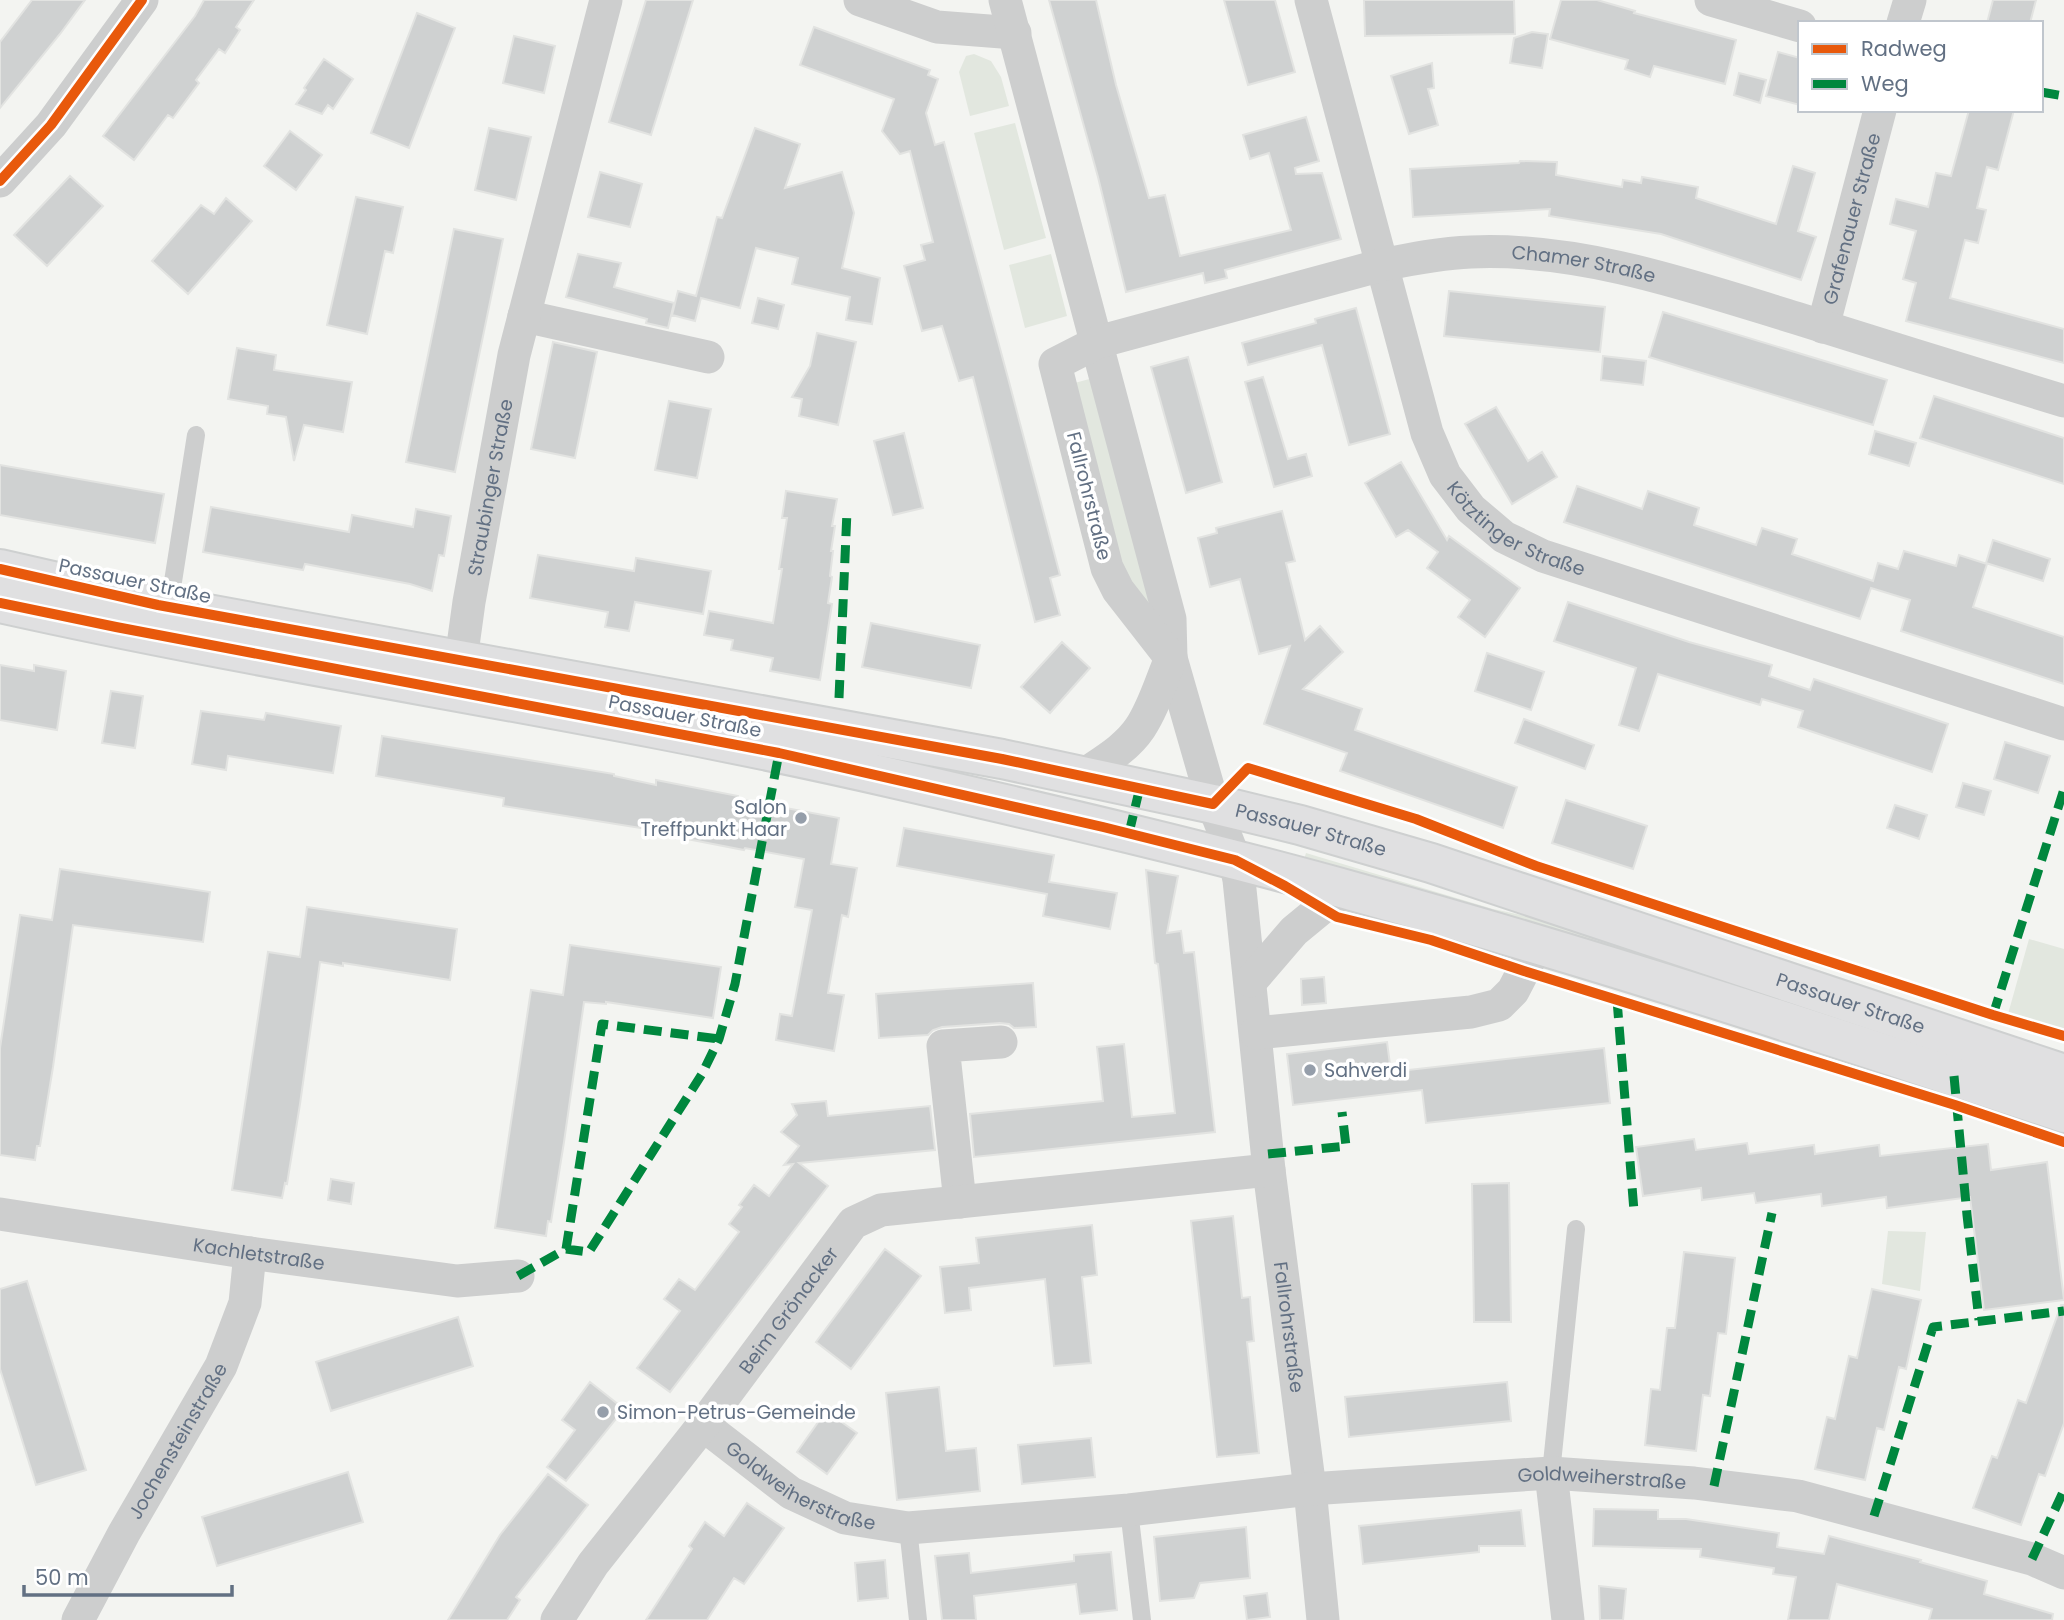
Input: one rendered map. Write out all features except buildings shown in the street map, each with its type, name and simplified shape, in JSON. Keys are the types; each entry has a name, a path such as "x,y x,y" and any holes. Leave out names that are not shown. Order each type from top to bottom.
{"main road":[{"name":"Passauer Straße","path":"0,569 169,607 1082,776 1300,825 1431,863 2064,1074"},
{"name":"Passauer Straße","path":"0,603 779,753 1090,824 1345,889 1537,945 1790,1021 2064,1113"}],"street":[{"path":"0,181 51,125 142,0"},
{"name":"Straubinger Straße","path":"461,660 471,588 514,355 606,0"},
{"path":"860,0 937,26 1015,33"},
{"name":"Fallrohrstraße","path":"1005,0 1170,620 1171,658 1213,804 1235,860 1251,982 1269,1170 1310,1489 1323,1620"},
{"name":"Kötztinger Straße","path":"1311,0 1427,433 1445,475 1471,509 1504,537 1543,556 2064,724"},
{"path":"1711,0 1798,25"},
{"path":"1904,21 1910,0"},
{"name":"Grafenauer Straße","path":"1824,327 1879,112"},
{"name":"Chamer Straße","path":"1098,342 1382,265 1470,252 1515,252 1577,260 1651,275 2064,401"},
{"path":"524,316 708,357"},
{"name":"Fallrohrstraße","path":"1098,342 1055,364 1107,568 1118,590 1171,658"},
{"name":"Fallrohrstraße","path":"1082,776 1124,745 1140,729 1171,658"},
{"path":"1251,982 1294,930 1345,889"},
{"path":"1256,1033 1471,1012 1499,1005 1513,991 1537,945"},
{"path":"960,1202 943,1046 1001,1042"},
{"name":"Beim Grönacker","path":"557,1620 593,1564 703,1425 853,1223 881,1210 1269,1170"},
{"name":"Kachletstraße","path":"0,1214 250,1253 457,1281 518,1276"},
{"name":"Jochensteinstraße","path":"78,1620 124,1533 221,1366 245,1303 250,1253"},
{"name":"Goldweiherstraße","path":"703,1425 791,1493 845,1518 908,1528 1129,1510 1310,1489 1551,1473 1694,1483 1798,1496 2032,1559 2064,1573"},
{"path":"1551,1473 1568,1620"}],"lane":[{"path":"169,607 196,435"},
{"path":"1551,1473 1576,1229"},
{"path":"1129,1510 1142,1620"},
{"path":"908,1528 918,1620"}],"shaded area":[{"path":"974,54 991,61 1001,77 1009,106 970,116 959,72 966,56"},
{"path":"1015,123 1046,238 1004,250 974,133"},
{"path":"1051,254 1067,316 1025,328 1009,265"},
{"path":"1093,378 1154,611 1125,575 1071,384"},
{"path":"1306,853 1493,909 1574,926 1997,1066 1303,863"},
{"path":"2029,939 2064,949 2064,1030 2008,1014"},
{"path":"1888,1231 1926,1232 1920,1291 1882,1284"}],"marked path":[{"path":"2043,92 2064,96"},
{"path":"839,698 847,511"},
{"path":"518,1276 566,1249 589,1252 702,1074 719,1039 735,984 779,753"},
{"path":"1129,833 1140,787"},
{"path":"1993,1015 2064,789"},
{"path":"1617,1000 1634,1211"},
{"path":"566,1249 602,1024 719,1039"},
{"path":"1954,1076 1979,1320"},
{"path":"1268,1154 1346,1146 1342,1112"},
{"path":"1714,1486 1772,1213"},
{"path":"1874,1516 1933,1327 2064,1311"},
{"path":"2032,1559 2064,1490"}],"cycle path":[{"path":"0,181 51,125 142,0"},
{"path":"0,569 158,605 1002,759 1213,804 1248,768 1416,819 1536,866 2064,1036"},
{"path":"0,603 779,753 1235,860 1337,917 1431,940 1955,1105 2064,1142"}],"place":[{"name":"Salon Treffpunkt Haar","path":"801,818"},
{"name":"Sahverdi","path":"1310,1070"},
{"name":"Simon-Petrus-Gemeinde","path":"603,1412"}]}
